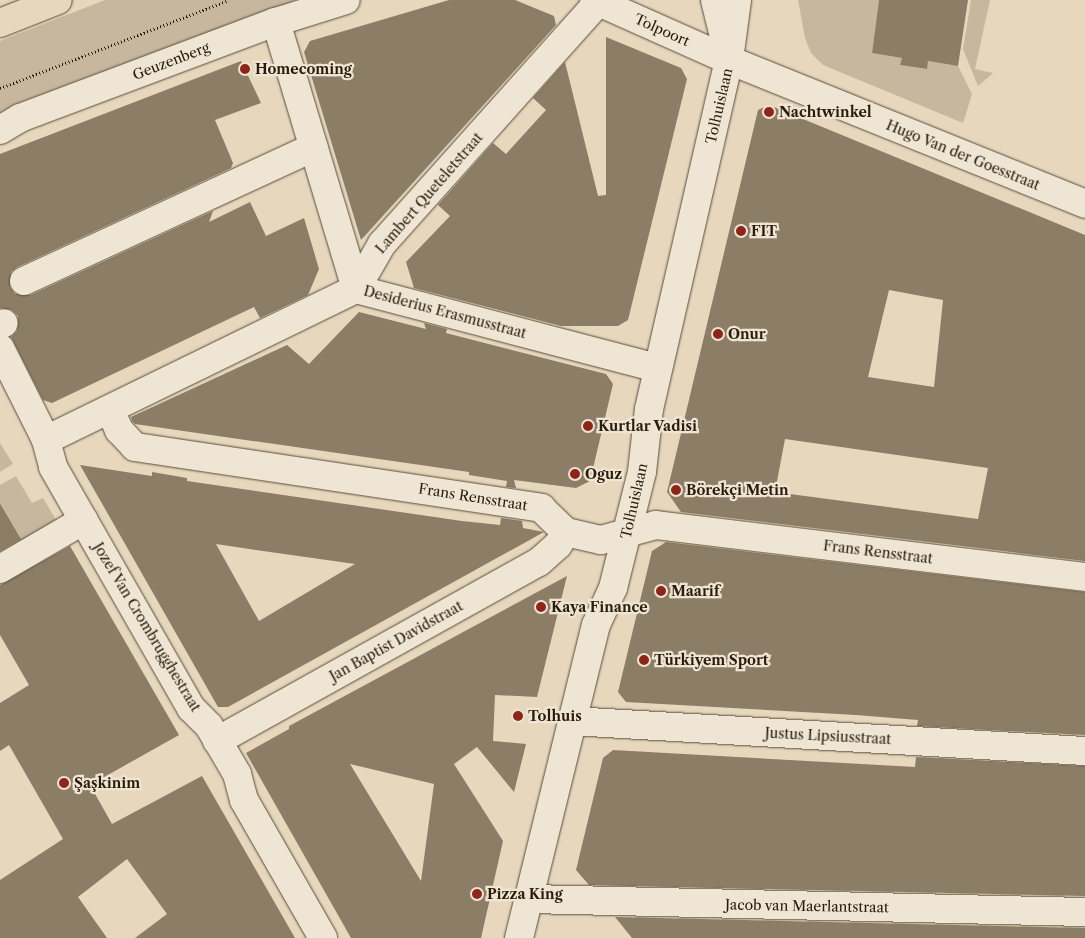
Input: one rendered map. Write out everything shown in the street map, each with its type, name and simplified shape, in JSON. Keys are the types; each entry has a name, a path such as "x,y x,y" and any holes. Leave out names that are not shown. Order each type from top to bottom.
{"main road":[{"path":"0,23 58,0"}],"street":[{"name":"Geuzenberg","path":"0,130 20,118 276,22 346,0"},
{"path":"715,0 729,60"},
{"name":"Tolhuislaan","path":"519,938 596,625 613,588 642,472 649,409 729,60 737,0"},
{"name":"Tolpoort","path":"596,1 729,60"},
{"name":"Lambert Queteletstraat","path":"356,289 382,244 596,1"},
{"name":"Desiderius Erasmusstraat","path":"276,22 356,289 658,368"},
{"name":"Hugo Van der Goesstraat","path":"729,60 1085,204"},
{"path":"24,281 314,147"},
{"path":"46,440 356,289"},
{"name":"Jozef Van Crombrugghestraat","path":"3,339 46,440 54,467 192,708 218,740 237,774 244,800 323,938"},
{"name":"Frans Rensstraat","path":"110,409 119,430 135,447 540,508 566,532 601,540 656,525 1085,577"},
{"path":"0,569 84,520"},
{"name":"Jan Baptist Davidstraat","path":"218,740 539,562 558,545 566,532"},
{"name":"Justus Lipsiusstraat","path":"572,721 1085,751"},
{"name":"Jacob van Maerlantstraat","path":"529,899 1085,912"}],"path":[{"path":"0,88 229,0"}],"shaded area":[{"path":"105,0 296,0 13,105 0,113 0,41"},
{"path":"798,0 879,0 872,53 902,58 900,65 926,69 928,61 958,66 972,94 963,123 823,65 811,53 805,38"},
{"path":"971,0 990,0 975,69 993,73 978,86 963,49"},
{"path":"0,443 13,464 0,472"},
{"path":"16,476 32,503 43,498 58,523 0,556 0,549 20,537 0,502 0,485"}],"building":[{"path":"449,0 515,0 554,16 556,25 361,240 304,52 310,41"},
{"path":"879,0 968,0 958,66 928,61 927,69 900,65 902,58 872,53"},
{"path":"606,37 681,68 687,79 628,320 618,326 561,326 414,288 406,262 450,216 438,205 493,143 506,154 546,110 533,98 565,62 598,196 606,195"},
{"path":"241,61 261,103 215,120 233,163 231,168 17,267 11,272 10,287 15,294 31,295 213,211 209,222 250,202 266,236 304,218 319,269 308,295 260,318 254,307 52,403 43,400 11,337 17,331 18,316 12,310 0,308 0,154"},
{"path":"769,105 1085,235 1085,561 681,512 667,492 758,110","holes":["889,290 943,300 934,387 868,377","785,439 988,468 978,519 775,492"]},
{"path":"359,312 426,329 424,323 447,329 446,333 606,374 613,384 590,481 576,488 514,480 516,488 506,487 507,481 469,475 469,472 135,424 132,421 131,417 287,345 309,364"},
{"path":"80,465 152,476 152,472 187,478 187,481 462,521 500,525 501,518 522,521 523,528 544,532 228,707 218,707","holes":["216,544 355,564 259,621"]},
{"path":"0,503 21,539 0,551"},
{"path":"666,542 1085,592 1085,735 917,726 918,720 856,715 626,702 618,692 652,551"},
{"path":"70,546 179,735 90,785 112,824 202,776 295,938 135,938 167,914 127,859 78,897 107,938 0,938 0,880 63,839 9,745 0,751 0,703 29,685 0,635 0,585"},
{"path":"567,576 537,697 495,695 493,741 526,744 514,792 477,747 454,764 503,841 481,938 351,938 246,753 289,729 289,726","holes":["350,764 434,784 421,881"]},
{"path":"613,750 915,767 916,757 1085,766 1085,896 589,885 576,870 603,758"},
{"path":"615,917 1085,928 1085,938 632,938"}],"place":[{"name":"Homecoming","path":"245,69"},
{"name":"Nachtwinkel","path":"769,112"},
{"name":"FIT","path":"741,231"},
{"name":"Onur","path":"718,334"},
{"name":"Kurtlar Vadisi","path":"588,426"},
{"name":"Oguz","path":"575,474"},
{"name":"Börekçi Metin","path":"676,490"},
{"name":"Maarif","path":"661,591"},
{"name":"Kaya Finance","path":"541,607"},
{"name":"Türkiyem Sport","path":"644,660"},
{"name":"Tolhuis","path":"518,716"},
{"name":"Şaşkinim","path":"64,783"},
{"name":"Pizza King","path":"477,894"}]}
